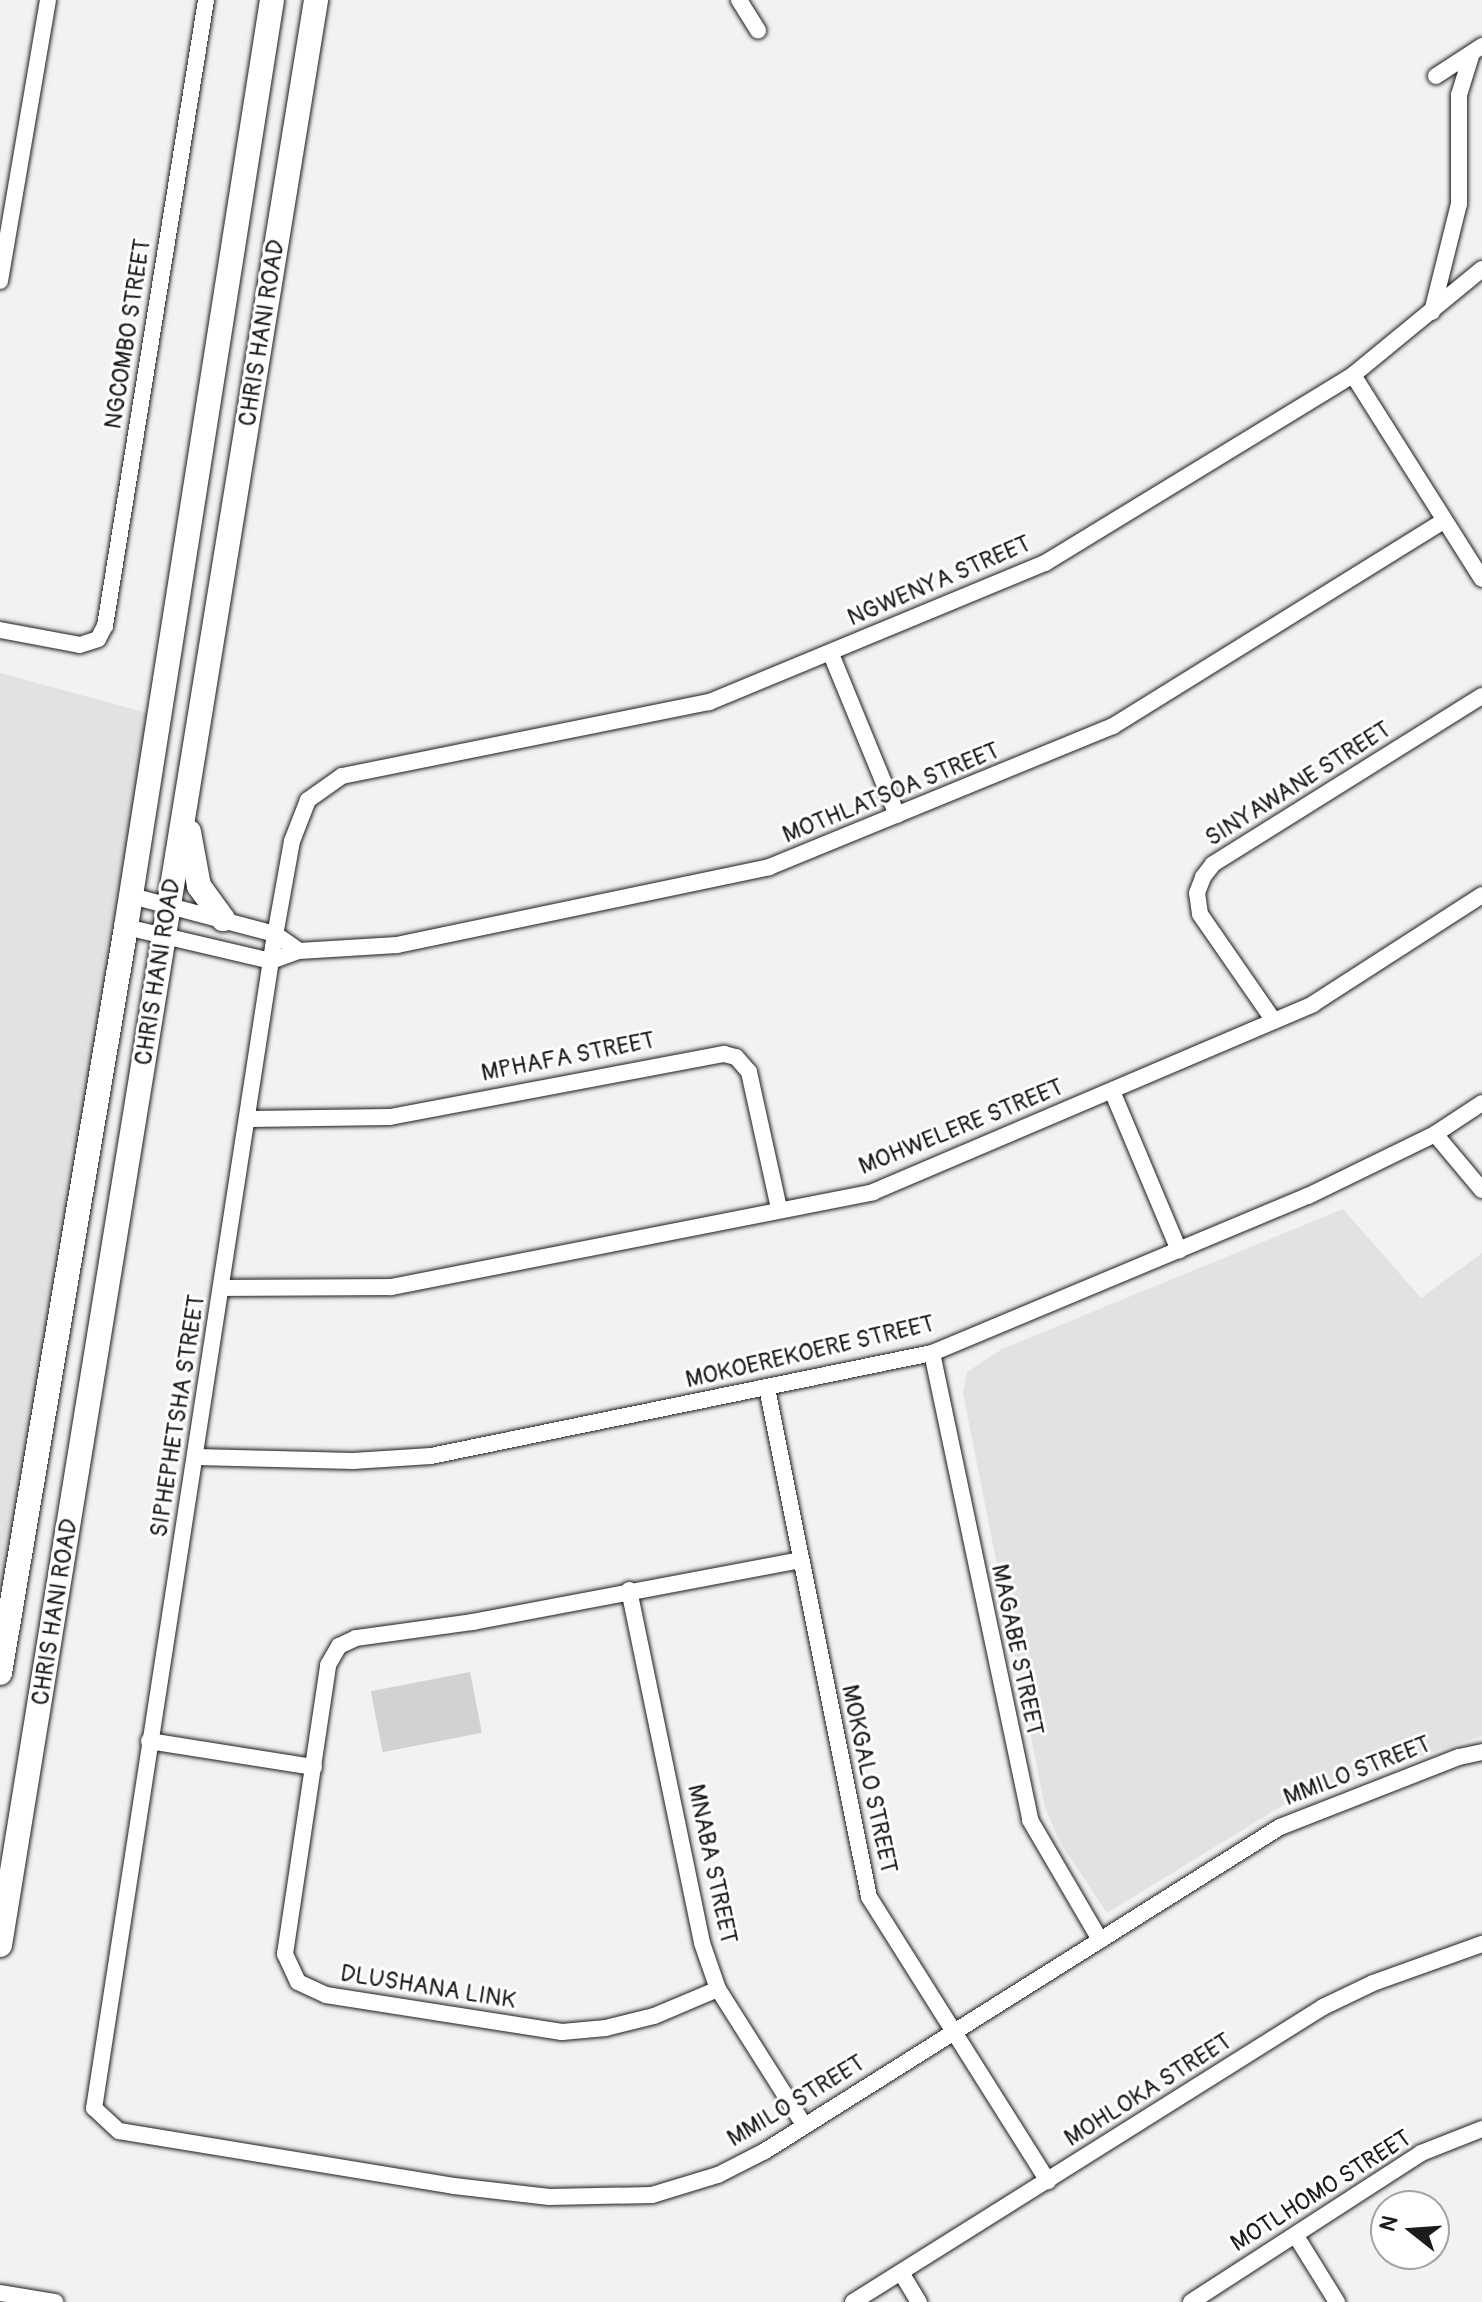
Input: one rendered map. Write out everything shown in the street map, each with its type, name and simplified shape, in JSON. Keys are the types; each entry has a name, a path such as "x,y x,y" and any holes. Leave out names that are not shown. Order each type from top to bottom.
{"main road":[{"name":"CHRIS HANI ROAD","path":"0,1673 126,927 128,895 272,0"},
{"name":"CHRIS HANI ROAD","path":"0,1945 316,0"},
{"path":"186,805 196,875 223,919"}],"street":[{"path":"0,281 48,0"},
{"name":"NGCOMBO STREET","path":"0,630 65,646 98,639 110,603 206,0"},
{"path":"739,0 758,31"},
{"path":"1436,76 1477,50"},
{"path":"1432,312 1459,204 1459,95 1477,50"},
{"name":"NGWENYA STREET","path":"342,776 671,712 831,654 1045,563 1353,375 1481,273"},
{"path":"1353,375 1482,579"},
{"name":"MOTHLATSOA STREET","path":"271,961 299,951 397,945 725,879 789,861 1125,720 1443,521"},
{"path":"831,654 897,815"},
{"name":"SINYAWANE STREET","path":"1274,1021 1200,914 1197,893 1203,877 1213,864 1482,696"},
{"name":"SIPHEPHETSHA STREET","path":"94,2085 250,1119 275,934 298,820 317,790 342,776"},
{"path":"128,895 169,902 275,934 299,951"},
{"name":"MOHWELERE STREET","path":"223,1288 391,1287 873,1192 1313,1004 1482,895"},
{"path":"126,927 164,933 271,961"},
{"name":"MPHAFA STREET","path":"250,1119 390,1117 724,1054 736,1057 749,1072 779,1209"},
{"path":"1112,1091 1179,1250"},
{"name":"MOKOEREKOERE STREET","path":"196,1457 353,1461 431,1456 932,1353 1308,1196 1435,1134 1482,1103"},
{"path":"1435,1134 1482,1190"},
{"name":"MAGABE STREET","path":"932,1353 1030,1820 1100,1940"},
{"name":"MOKGALO STREET","path":"767,1388 866,1887 952,2033 1048,2181"},
{"name":"DLUSHANA LINK","path":"718,1989 654,2016 606,2028 562,2032 310,1989 290,1973 285,1954 328,1665 346,1641 460,1625 629,1590 800,1560"},
{"name":"MNABA STREET","path":"629,1590 702,1943 718,1989 804,2125"},
{"path":"149,1741 314,1767"},
{"name":"MMILO STREET","path":"94,2085 94,2108 119,2131 549,2197 652,2195 718,2175 804,2125 1280,1827 1459,1757 1482,1752"},
{"name":"MOHLOKA STREET","path":"853,2302 1323,2007 1388,1977 1482,1944"},
{"name":"MOTLHOMO STREET","path":"1191,2302 1421,2153 1482,2129"},
{"path":"1296,2236 1337,2302"},
{"path":"902,2274 919,2302"},
{"path":"0,2293 55,2302"}],"shaded area":[{"path":"0,673 151,714 0,1653"},
{"path":"1343,1209 1421,1298 1482,1253 1482,1736 1300,1795 1107,1913 1061,1844 1045,1808 963,1393 967,1372 1002,1349"},
{"path":"470,1672 482,1733 383,1752 371,1691"}]}
